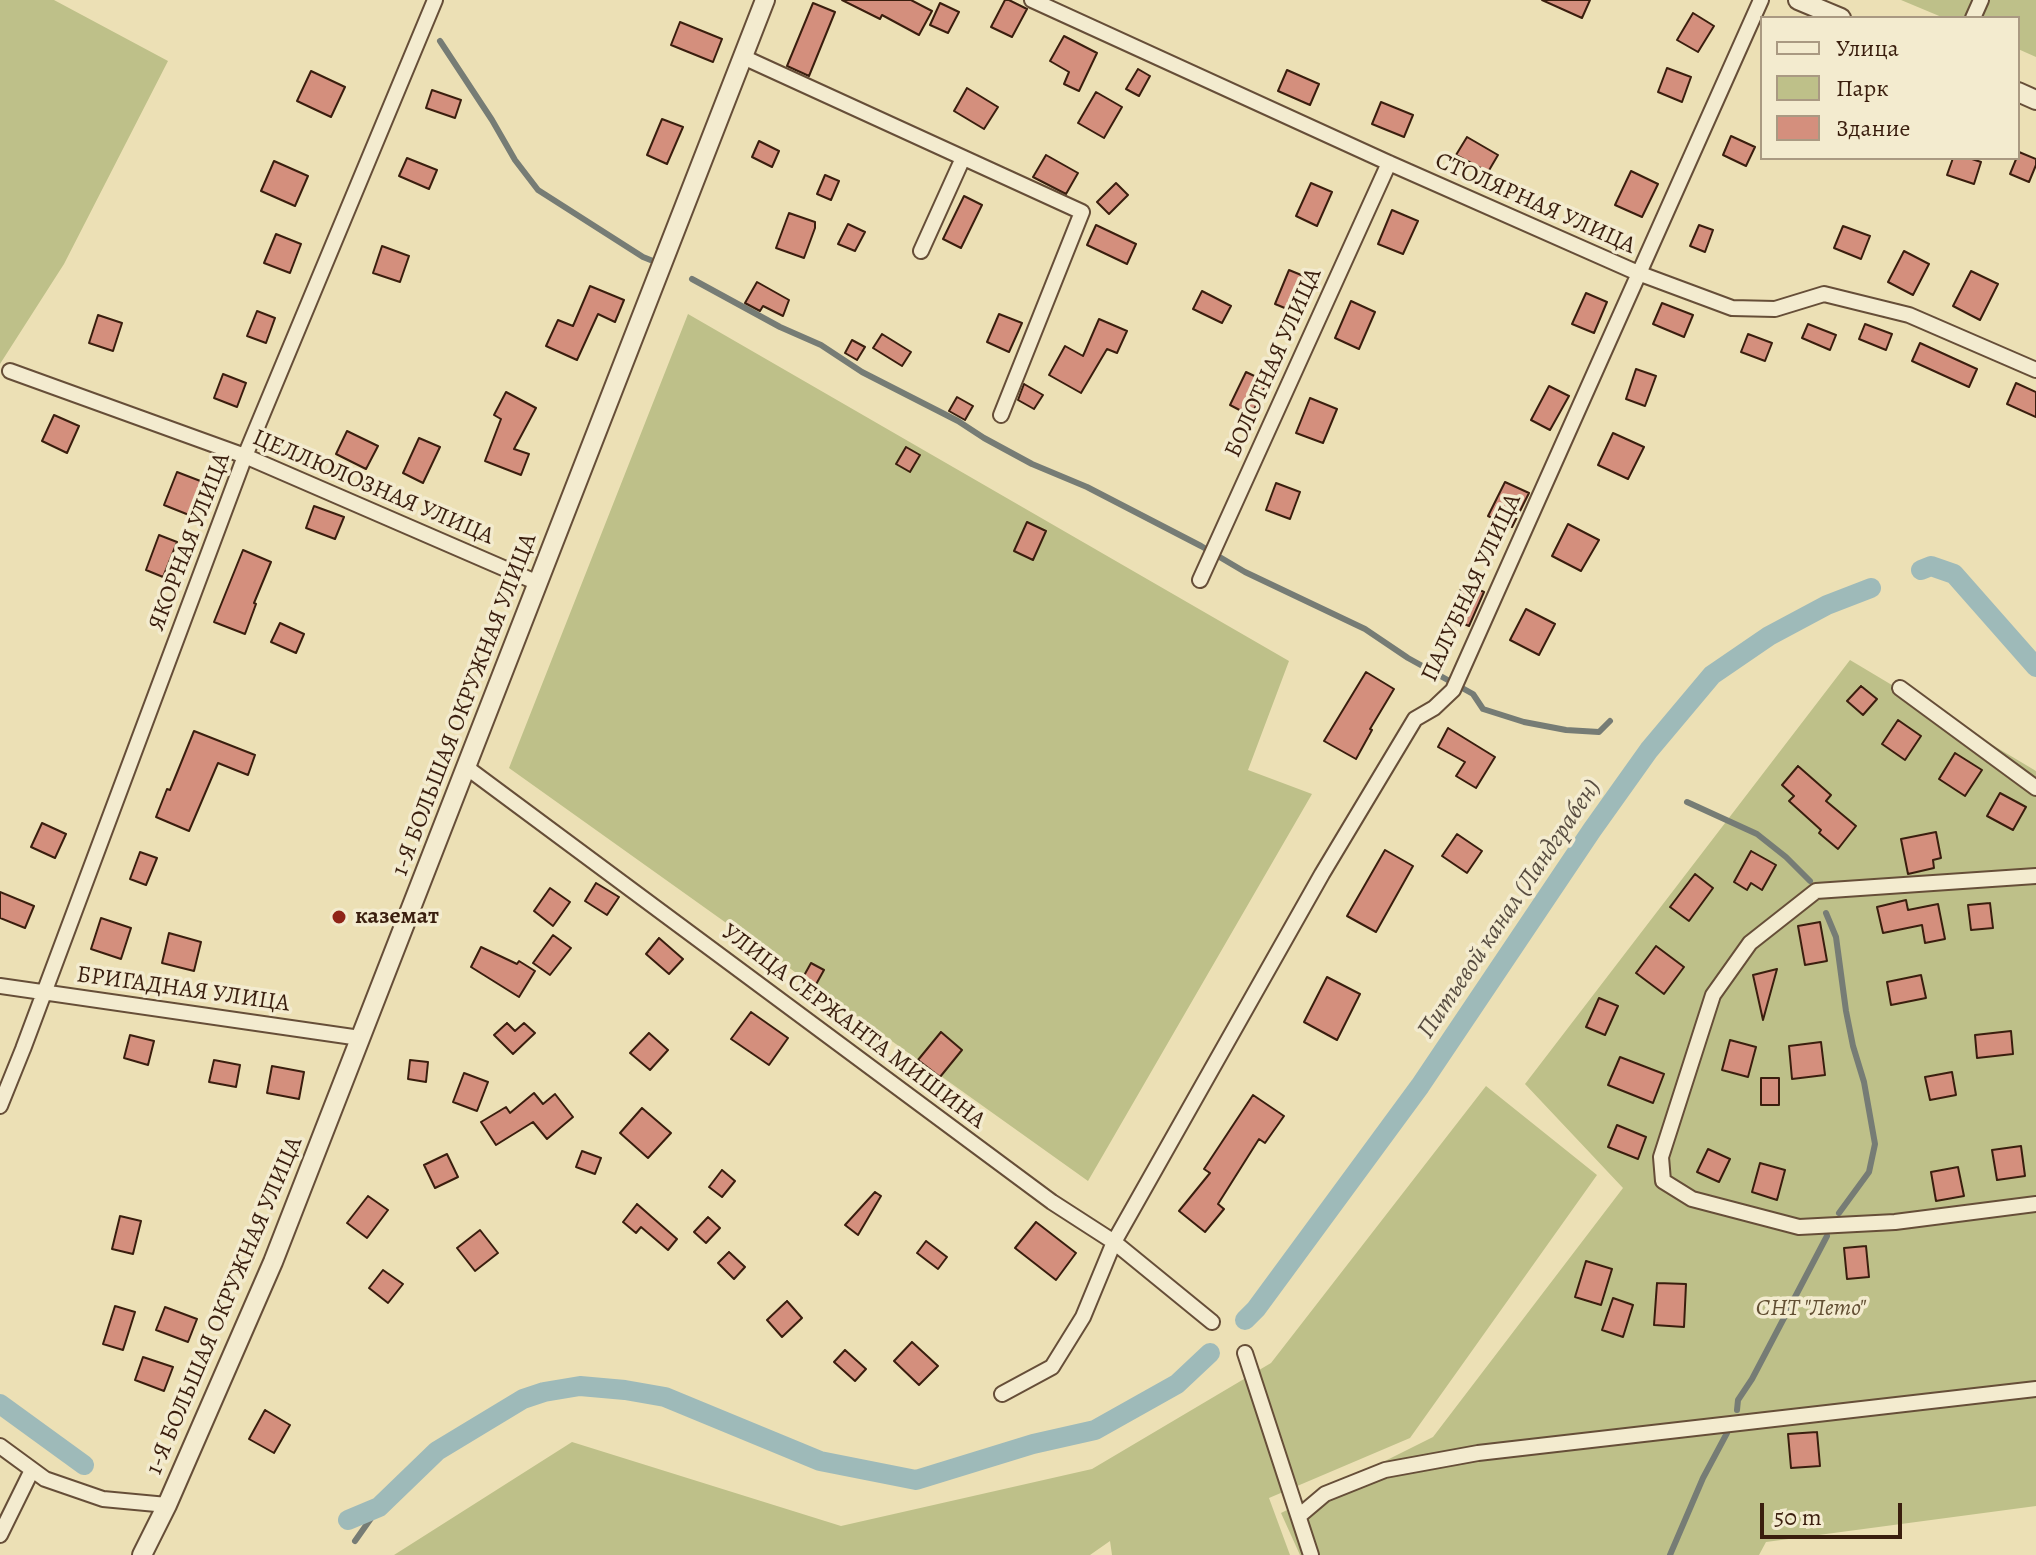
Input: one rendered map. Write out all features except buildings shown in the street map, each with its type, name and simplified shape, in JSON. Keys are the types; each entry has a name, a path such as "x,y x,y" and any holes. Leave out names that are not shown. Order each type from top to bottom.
{"street":[{"name":"ЯКОРНАЯ УЛИЦА","path":"0,1106 245,456 435,0"},
{"name":"1-Я БОЛЬШАЯ ОКРУЖНАЯ УЛИЦА","path":"142,1555 167,1505 273,1262 765,0"},
{"name":"СТОЛЯРНАЯ УЛИЦА","path":"1032,0 1638,273 1732,308 1775,309 1824,294 1909,315 2036,370"},
{"name":"ПАЛУБНАЯ УЛИЦА","path":"1002,1394 1052,1367 1083,1317 1114,1242 1399,744 1415,719 1434,708 1453,690 1761,0"},
{"path":"1798,0 1836,16"},
{"path":"743,57 1082,212 1001,415"},
{"path":"921,251 963,158"},
{"name":"БОЛОТНАЯ УЛИЦА","path":"1200,580 1389,163"},
{"name":"ЦЕЛЛЮЛОЗНАЯ УЛИЦА","path":"10,371 245,456 538,583"},
{"path":"1900,688 2036,788"},
{"name":"УЛИЦА СЕРЖАНТА МИШИНА","path":"466,767 1052,1202 1114,1242 1212,1322"},
{"path":"2036,876 1816,891 1750,943 1713,995 1661,1157 1663,1181 1692,1199 1799,1227 1895,1222 2036,1204"},
{"name":"БРИГАДНАЯ УЛИЦА","path":"0,986 360,1038"},
{"path":"1245,1353 1311,1555"},
{"path":"1299,1516 1325,1494 1385,1470 1478,1453 2036,1389"},
{"path":"0,1446 45,1479 103,1499 167,1505"},
{"path":"0,1535 32,1470"}],"green space":[{"path":"0,0 54,0 168,61 64,264 0,364"},
{"path":"1901,0 2036,0 2036,57 2020,50 2020,16 1939,16"},
{"path":"688,314 1289,661 1248,770 1312,794 1088,1181 509,768"},
{"name":"СНТ \"Лето\"","path":"1850,660 2036,771 2036,1506 1766,1542 1759,1555 1300,1555 1281,1513 1433,1437 1623,1188 1525,1084"},
{"path":"1486,1086 1597,1175 1410,1438 1269,1498 1290,1555 1112,1555 1110,1541 1090,1555 394,1555 572,1442 841,1526 1092,1469 1271,1363"}],"waterway":[{"path":"440,41 515,160 538,190 653,261"},
{"path":"692,279 780,327 821,345 862,372 958,421 1032,464 1087,487 1245,572 1365,629 1408,658 1473,694 1483,709 1524,722 1566,730 1599,732 1610,721"},
{"name":"Питьевой канал (Ландграбен)","path":"1921,570 1931,566 1954,574 2036,667"},
{"name":"Питьевой канал (Ландграбен)","path":"1245,1320 1420,1086 1649,750 1712,675 1769,636 1827,605 1871,588"},
{"path":"1687,802 1757,834 1810,881"},
{"path":"1826,913 1836,937 1846,1011 1864,1082 1875,1144 1869,1172 1839,1213"},
{"path":"1737,1410 1738,1400 1827,1236"},
{"name":"Питьевой канал (Ландграбен)","path":"348,1520 379,1507 437,1451 523,1399 544,1392 580,1386 665,1397 820,1461 916,1480 1033,1444 1095,1430 1177,1384 1210,1353"},
{"name":"Питьевой канал (Ландграбен)","path":"0,1404 84,1465"},
{"path":"1670,1555 1703,1478 1727,1433"},
{"path":"355,1541 379,1507"}],"place":[{"name":"каземат","path":"339,917"}]}
